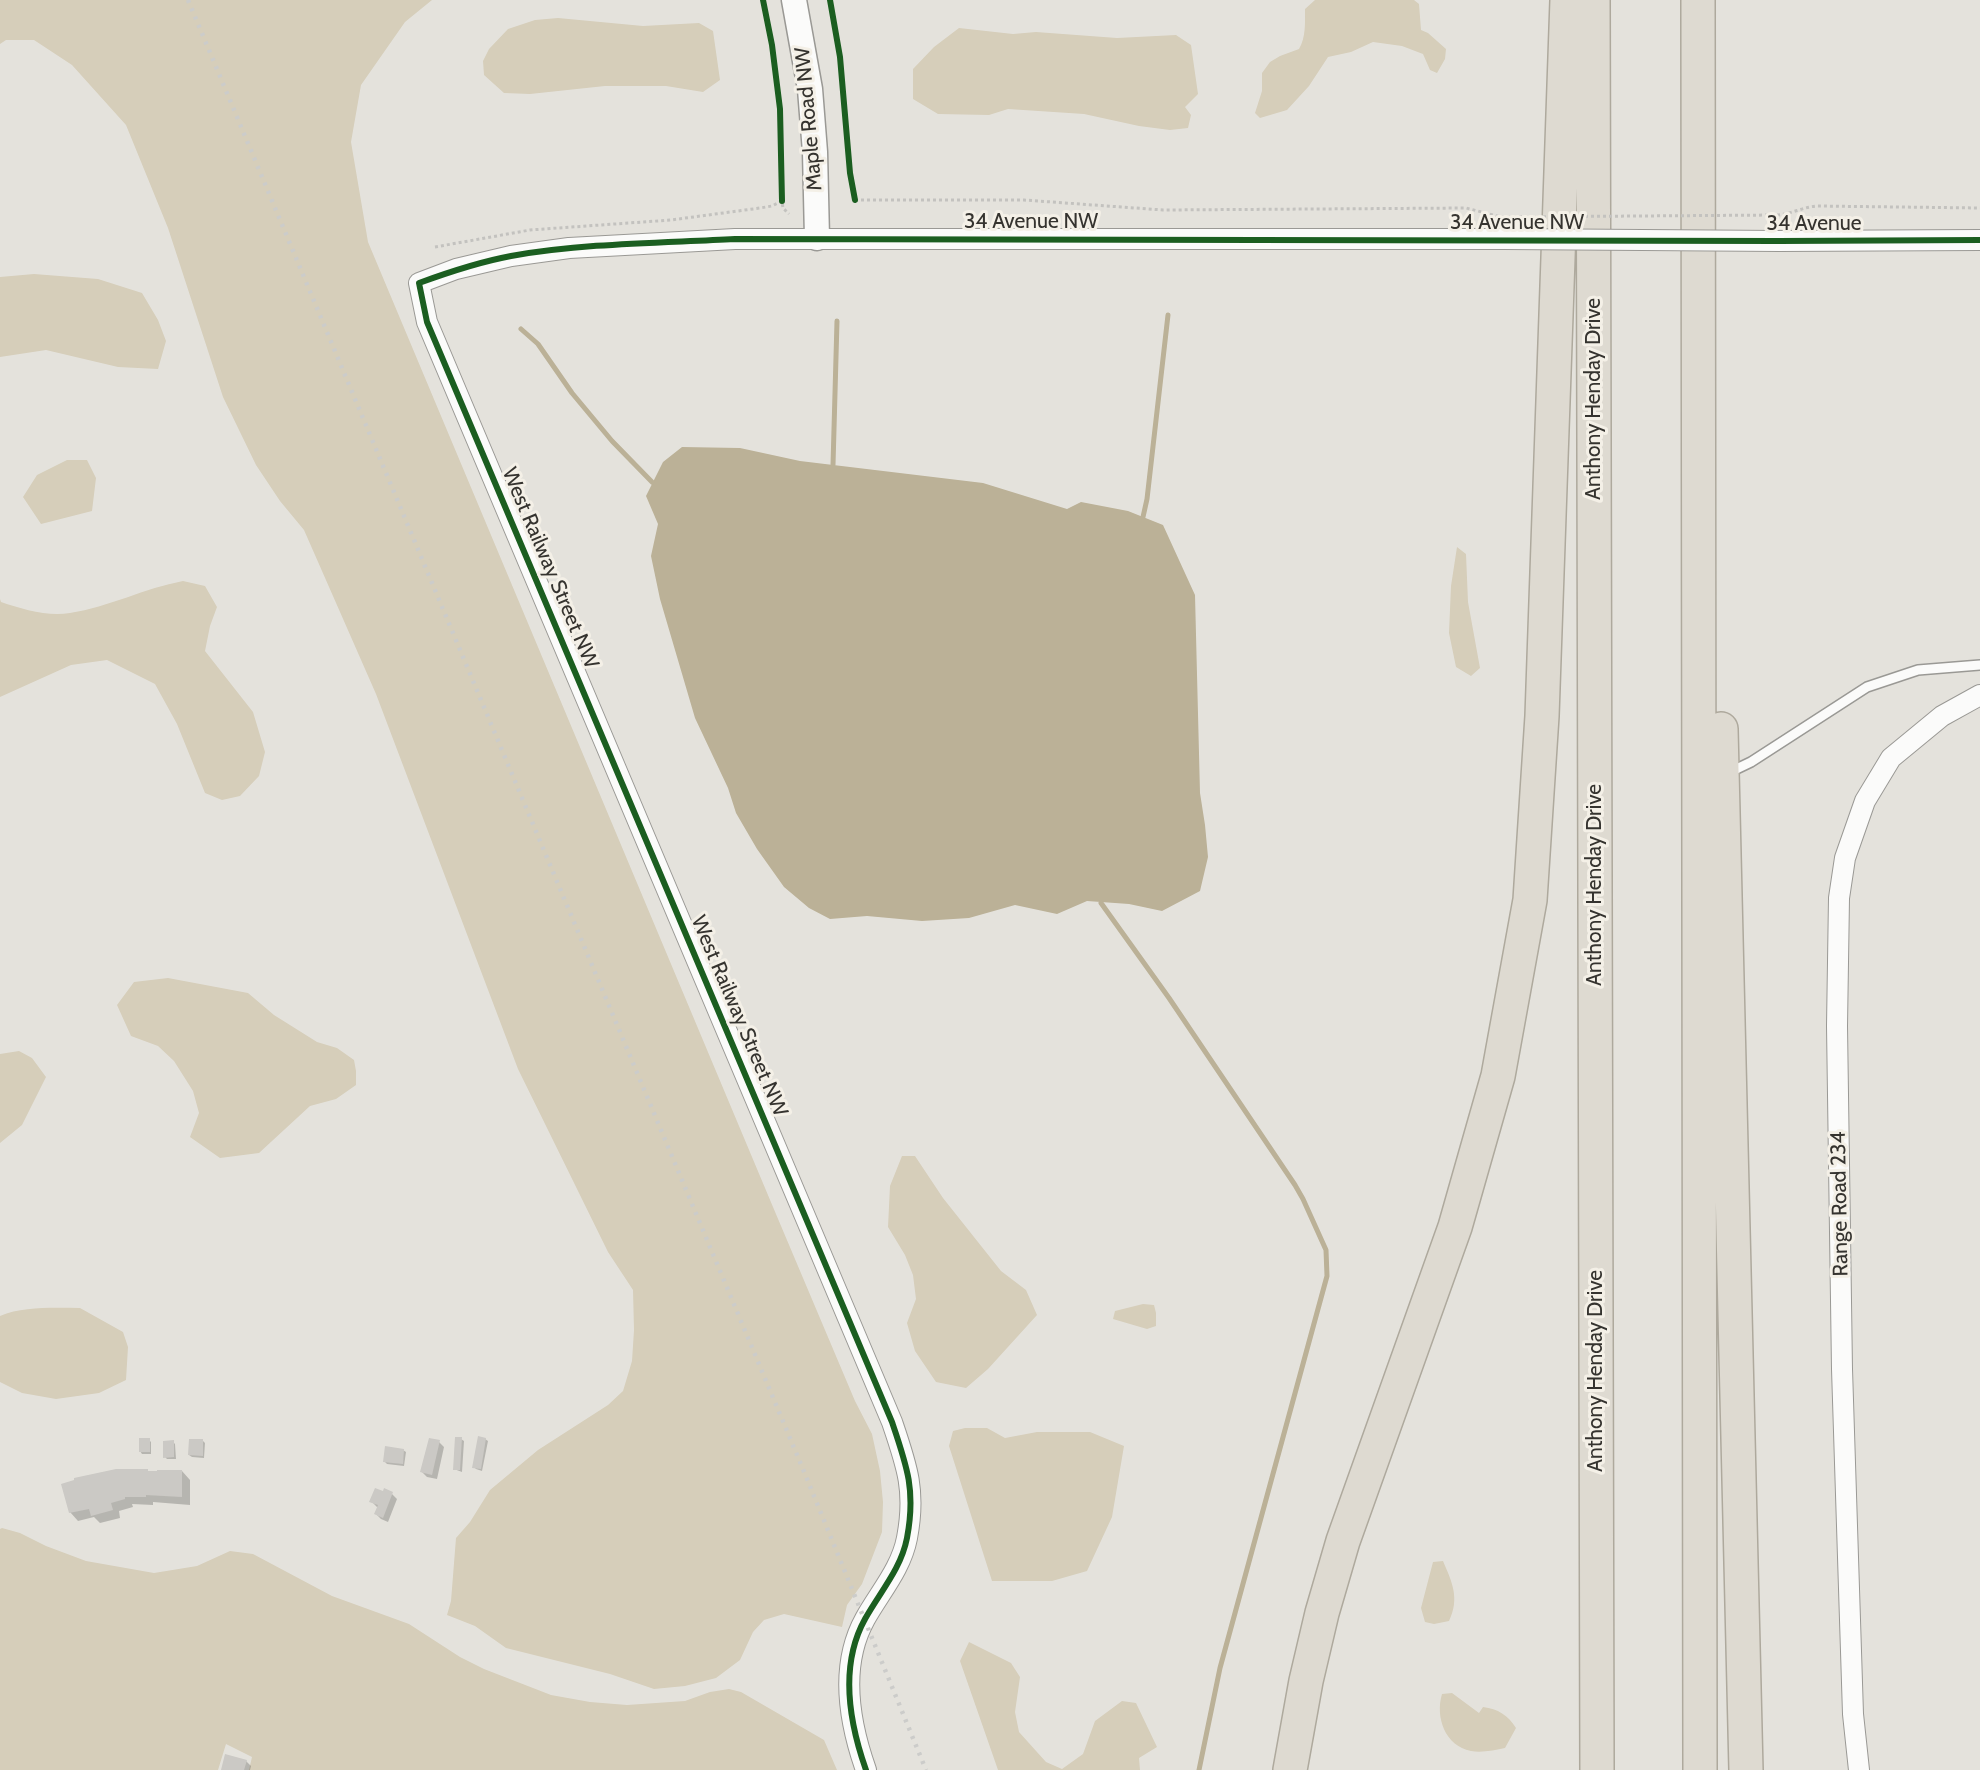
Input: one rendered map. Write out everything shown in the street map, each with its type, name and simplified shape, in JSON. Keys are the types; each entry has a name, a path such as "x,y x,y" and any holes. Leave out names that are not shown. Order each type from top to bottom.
{"highway":[{"path":"1290,1770 1306,1681 1343,1540 1455,1227 1498,1076 1530,900 1544,681 1567,0"},
{"name":"Anthony Henday Drive","path":"1593,0 1597,1770"},
{"path":"1698,0 1700,1770"},
{"path":"1699,554 1721,720 1746,1770"}],"street":[{"name":"Maple Road NW","path":"794,0 810,89 818,238"},
{"name":"34 Avenue NW","path":"419,283 456,269 510,256 569,248 735,239 1647,240"},
{"name":"34 Avenue","path":"1647,240 1980,240"},
{"name":"West Railway Street NW","path":"419,283 428,322 892,1422 904,1457 912,1497 907,1539 898,1568 864,1621 849,1668 851,1712 856,1739 866,1770"},
{"name":"Range Road 234","path":"1859,1770 1853,1713 1842,1369 1837,1026 1839,898 1845,858 1865,801 1891,758 1942,716 1980,695"}],"lane":[{"path":"1722,776 1751,762 1867,687 1918,670 1980,664"}],"path":[{"path":"783,190 783,208 789,214"},
{"path":"855,197 1024,200 1163,210 1466,208 1501,217 1777,215 1810,206 1980,208"},
{"path":"435,248 530,230 671,220 772,206 782,201"}],"shaded area":[{"path":"0,0 432,0 405,22 361,85 351,142 368,242 855,1401 872,1434 880,1471 883,1502 882,1532 862,1584 847,1605 842,1627 784,1614 764,1620 753,1632 740,1660 716,1678 685,1686 654,1689 610,1674 506,1648 475,1626 447,1615 451,1601 456,1538 470,1522 490,1490 538,1450 608,1405 623,1391 632,1361 633,1290 608,1252 518,1069 376,694 304,530 280,501 256,465 223,397 168,228 126,125 72,65 34,40 6,40 0,44"},
{"path":"1315,0 1414,0 1419,4 1421,30 1428,33 1446,49 1445,59 1437,73 1430,70 1423,54 1402,46 1373,42 1351,52 1328,57 1309,86 1287,110 1260,118 1255,113 1262,91 1262,73 1270,62 1299,49 1304,35 1305,9"},
{"path":"558,18 643,26 699,23 713,31 720,80 703,92 666,86 605,86 530,94 504,93 484,75 483,61 489,49 508,29 535,20"},
{"path":"959,28 1013,34 1036,32 1117,38 1176,35 1191,45 1198,94 1185,107 1191,115 1188,128 1170,130 1084,114 1008,109 989,115 938,114 913,99 913,69 934,47"},
{"path":"34,274 98,279 142,293 158,320 166,341 158,369 118,367 46,350 0,357 0,277"},
{"path":"682,447 740,448 800,461 983,483 1067,509 1081,502 1128,511 1163,525 1195,595 1200,793 1208,857 1200,891 1162,911 1129,904 1087,901 1057,914 1015,905 969,918 922,921 867,916 830,919 809,908 784,887 757,849 736,813 728,788 695,718 660,599 651,556 658,524 646,496 663,462"},
{"path":"67,460 87,460 96,478 92,511 41,524 23,497 37,475"},
{"path":"1457,547 1466,554 1468,602 1480,668 1471,676 1456,667 1449,633 1451,586"},
{"path":"183,581 205,586 217,607 205,651 253,712 265,752 259,776 240,796 222,800 205,793 177,724 155,684 107,660 71,665 0,697 0,599 1,602 26,610 62,614 99,606"},
{"path":"168,978 248,993 274,1015 317,1042 337,1048 354,1060 356,1085 336,1099 310,1106 259,1153 220,1158 190,1137 199,1113 193,1091 174,1061 158,1046 131,1036 117,1005 134,982"},
{"path":"19,1051 32,1058 46,1077 22,1125 0,1143 0,1054"},
{"path":"902,1156 915,1156 943,1198 1001,1271 1026,1290 1037,1315 988,1369 966,1388 936,1382 915,1351 907,1323 916,1299 913,1275 905,1255 888,1227 890,1186"},
{"path":"1143,1304 1154,1305 1156,1326 1147,1329 1113,1319 1115,1311"},
{"path":"80,1308 123,1332 128,1347 126,1380 99,1393 56,1399 22,1393 0,1382 0,1316 29,1309"},
{"path":"965,1428 987,1428 1005,1438 1037,1432 1090,1432 1124,1446 1112,1517 1087,1571 1052,1581 992,1581 949,1446 953,1431"},
{"path":"0,1529 20,1533 46,1546 86,1561 154,1573 197,1566 230,1551 253,1554 332,1596 409,1624 460,1657 484,1669 551,1695 590,1702 627,1705 685,1701 710,1692 729,1689 741,1692 824,1740 837,1770 249,1770 252,1757 226,1744 218,1770 0,1770"},
{"path":"1443,1561 1454,1590 1454,1605 1449,1621 1434,1624 1425,1622 1421,1608 1433,1562"},
{"path":"969,1642 1011,1663 1020,1677 1015,1712 1019,1732 1046,1762 1062,1769 1083,1754 1095,1721 1122,1701 1136,1703 1157,1747 1139,1758 1140,1770 998,1770 960,1661"},
{"path":"1452,1693 1479,1713 1483,1707 1488,1708 1502,1713 1510,1720 1516,1728 1505,1748 1475,1752 1462,1748 1449,1737 1441,1721 1440,1703 1442,1694"}],"building":[{"path":"478,1436 486,1438 481,1469 472,1468"},
{"path":"455,1437 462,1437 460,1470 453,1470"},
{"path":"139,1438 150,1438 150,1452 139,1452"},
{"path":"429,1438 440,1440 432,1475 420,1472"},
{"path":"189,1439 203,1439 203,1456 188,1455"},
{"path":"174,1440 174,1457 163,1458 163,1441"},
{"path":"385,1446 404,1449 403,1464 383,1462"},
{"path":"116,1469 182,1470 182,1497 146,1495 146,1497 125,1497 125,1499 111,1503 113,1510 91,1516 89,1509 69,1513 61,1484 74,1480 74,1478"},
{"path":"375,1488 383,1491 384,1488 393,1492 383,1518 374,1514 378,1505 369,1502"},
{"path":"225,1754 247,1760 244,1770 221,1770"}],"waterway":[{"path":"1143,517 1168,315"},
{"path":"833,465 837,321"},
{"path":"521,329 538,344 572,393 612,441 652,482"},
{"path":"1101,903 1169,998 1295,1185 1326,1250 1327,1276 1220,1668 1199,1770"}],"railway":[{"path":"188,0 805,1474 926,1770"}],"cycle path":[{"path":"763,0 772,45 780,109 782,201"},
{"path":"830,0 840,57 850,173 855,200"},
{"path":"866,1770 851,1714 849,1675 857,1637 865,1619 895,1570 907,1538 911,1506 902,1452 892,1422 427,322 419,283 487,261 567,248 735,239 1980,240"}]}
